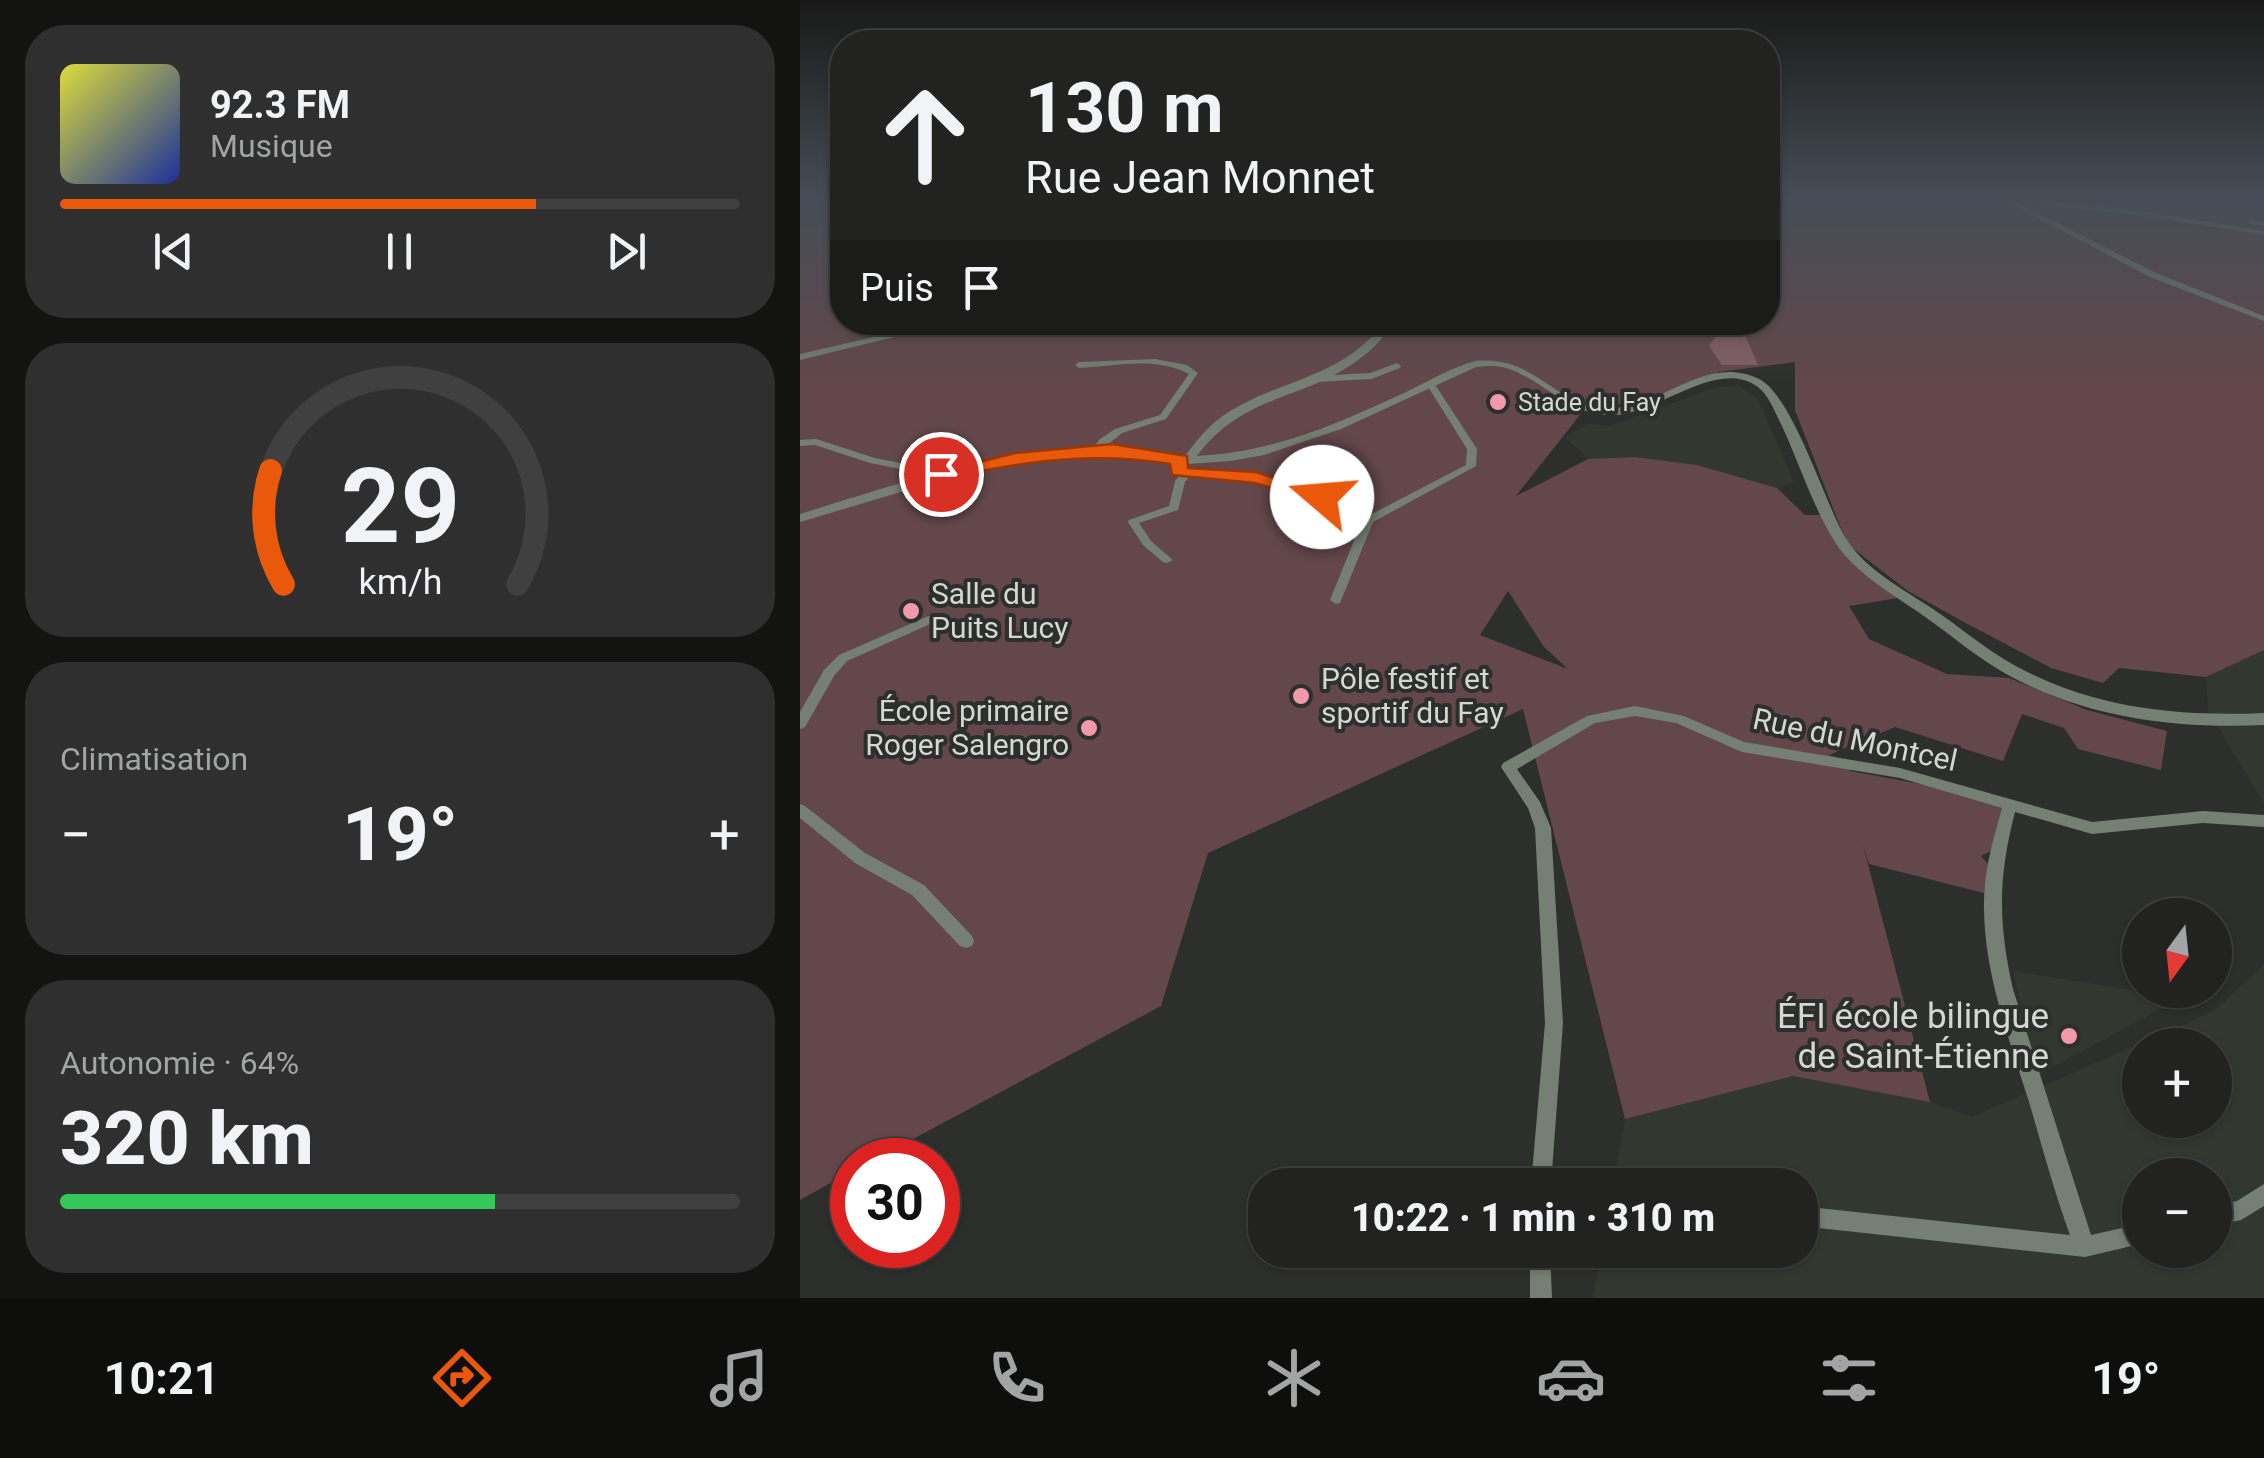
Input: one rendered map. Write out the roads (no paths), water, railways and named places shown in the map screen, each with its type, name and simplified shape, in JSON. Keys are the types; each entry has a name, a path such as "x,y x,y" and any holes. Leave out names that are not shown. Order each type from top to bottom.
{"street":[{"path":"2127,261 2264,319"},
{"path":"800,357 896,335"},
{"path":"1167,560 1146,542 1134,522 1174,508 1185,464 1227,418 1315,378 1371,346 1380,335"},
{"path":"1079,365 1135,361 1183,367 1194,373 1163,417 1120,428 1108,434 1097,449"},
{"path":"1185,464 1273,447 1432,385 1473,364 1510,364 1574,406 1617,412 1724,374 1744,376 1763,385 1775,398 1814,492 1844,545 1910,600 2012,670 2057,690 2134,713 2206,723 2264,719"},
{"path":"1315,378 1371,376 1396,366"},
{"path":"1336,600 1368,520 1472,466 1472,449 1432,385"},
{"path":"800,443 816,442 873,461 941,474"},
{"path":"800,518 985,463 1097,449 1288,485 1368,520"},
{"path":"800,724 829,673 843,658 932,618"},
{"name":"Rue du Montcel","path":"1541,1168 1554,1023 1543,828 1535,806 1508,767 1592,719 1635,711 1679,718 1742,748 1900,773 2092,828 2203,817 2264,822"},
{"path":"2010,804 1992,863 1992,939 2059,1182 2085,1247"},
{"path":"800,810 860,858 918,890 966,941"},
{"path":"2232,1212 2264,1194"},
{"path":"1818,1218 2085,1247 2122,1238"},
{"path":"1540,1268 1540,1298"}],"place":[{"name":"Stade du Fay","path":"1498,402"},
{"name":"Salle du Puits Lucy","path":"911,611"},
{"name":"Pôle festif et sportif du Fay","path":"1301,696"},
{"name":"École primaire Roger Salengro","path":"1089,728"},
{"name":"ÉFI école bilingue de Saint-Étienne","path":"2069,1036"}]}
